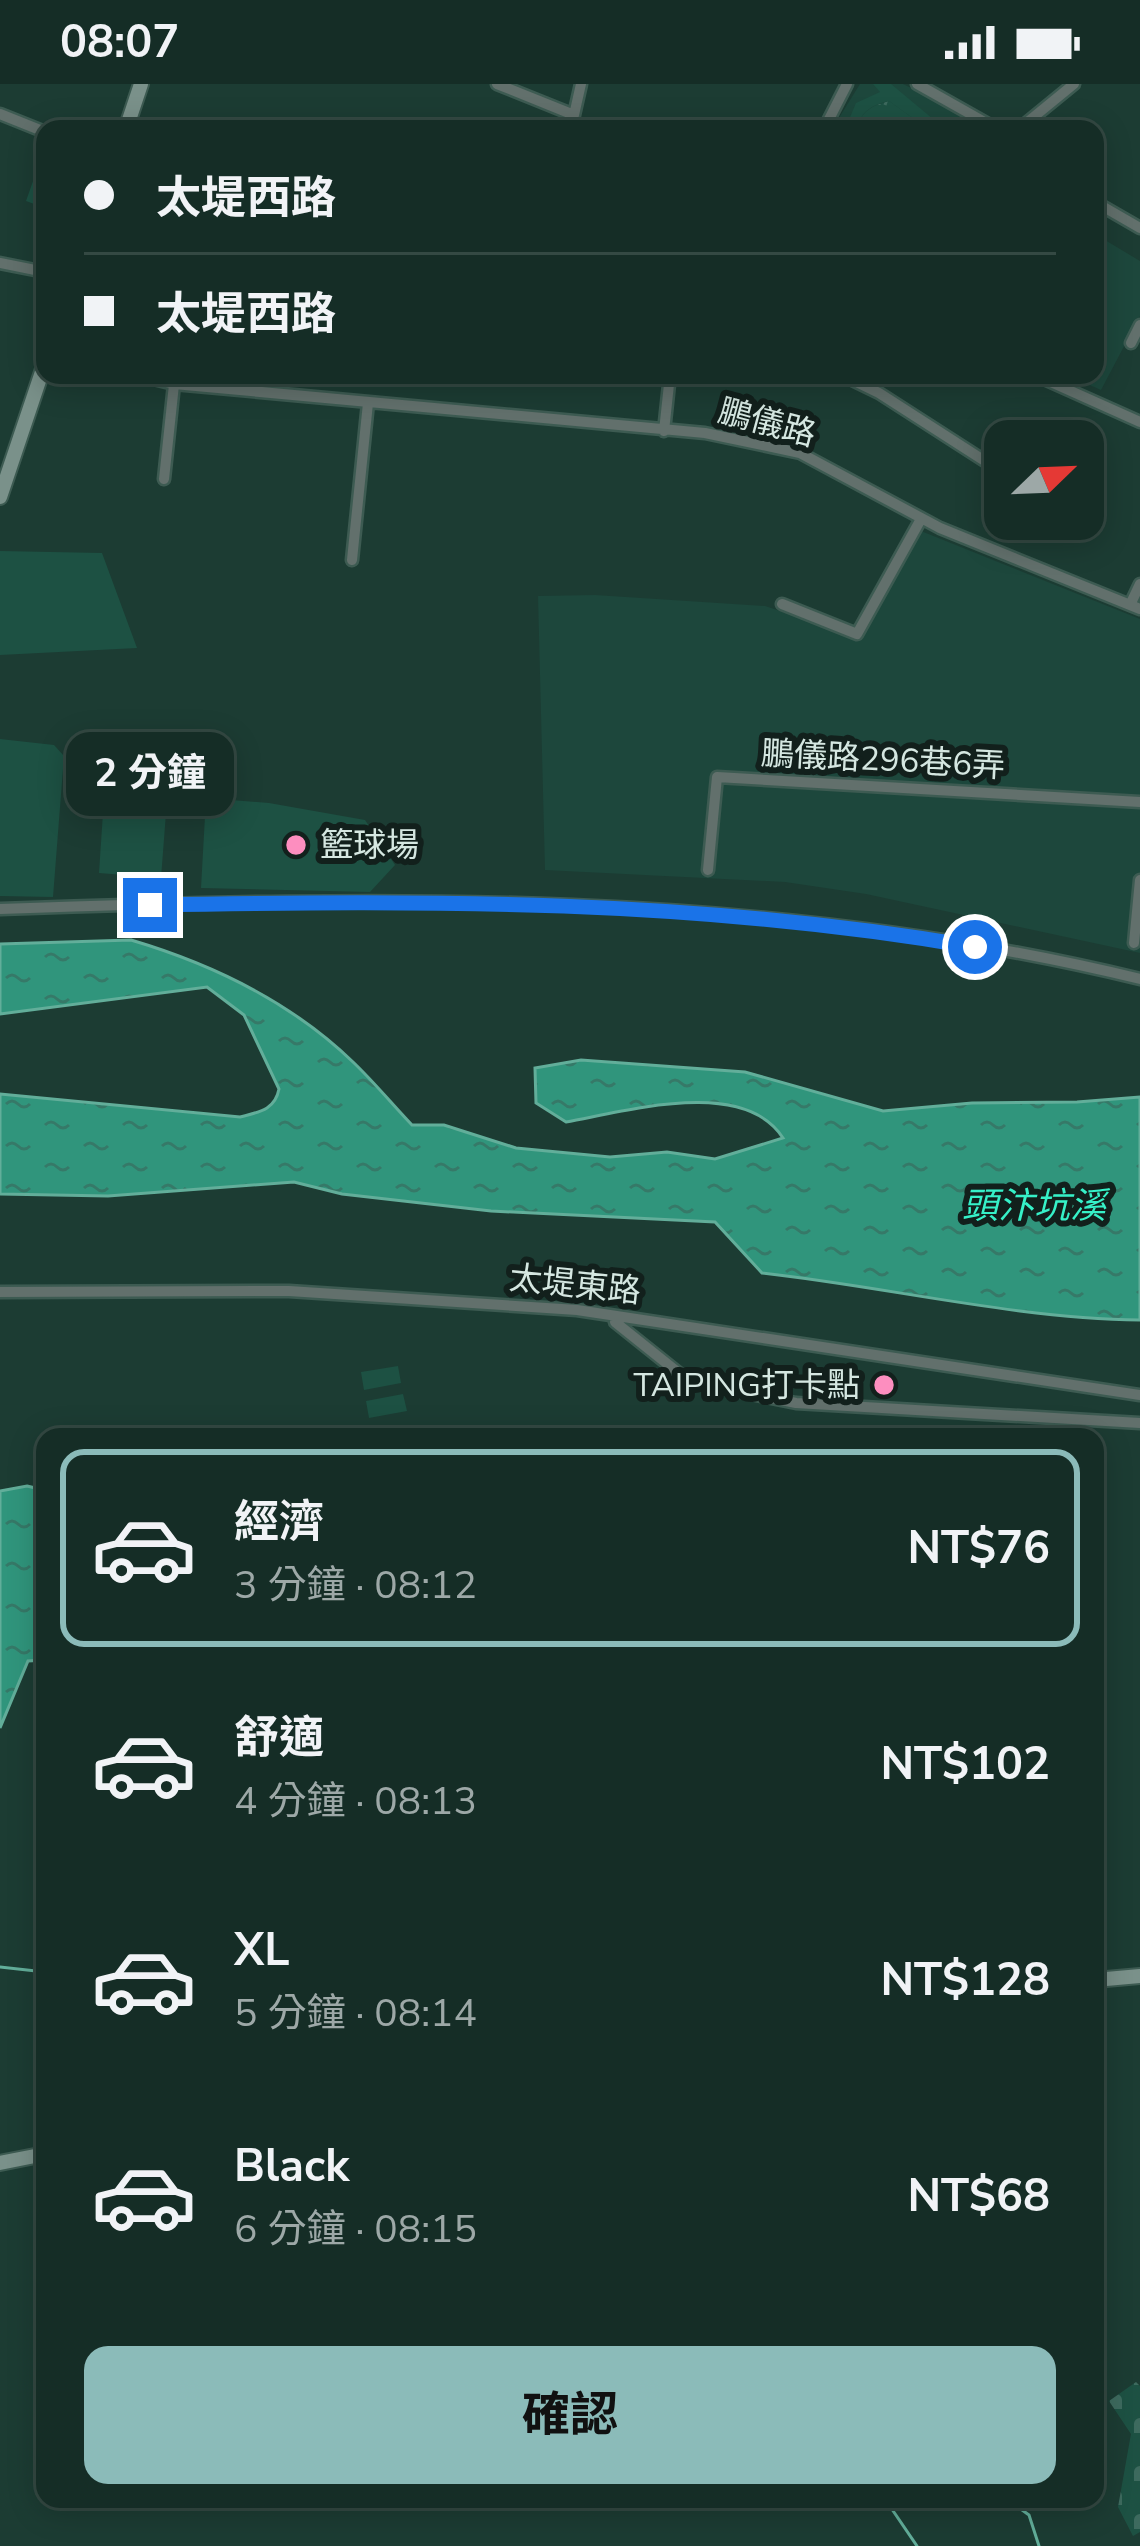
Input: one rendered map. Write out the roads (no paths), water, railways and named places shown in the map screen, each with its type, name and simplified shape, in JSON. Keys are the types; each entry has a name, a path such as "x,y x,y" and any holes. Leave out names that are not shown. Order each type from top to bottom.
{"street":[{"path":"129,120 141,84"},
{"path":"496,84 574,115 581,84"},
{"path":"826,84 844,88 828,120"},
{"path":"917,84 981,120"},
{"path":"1030,120 1074,84"},
{"path":"0,114 36,128"},
{"path":"1104,207 1140,228"},
{"path":"0,263 36,270"},
{"path":"1131,343 1140,325"},
{"path":"0,497 38,384"},
{"path":"164,479 174,384"},
{"name":"鵬儀路","path":"214,384 368,403 705,433 800,453 921,519 1135,607"},
{"path":"664,430 669,384"},
{"path":"860,384 984,460"},
{"path":"1055,384 1140,422"},
{"path":"352,560 368,403"},
{"path":"782,604 857,634 921,519"},
{"path":"1135,607 1140,584"},
{"name":"鵬儀路296巷6弄","path":"708,870 717,777 1140,802"},
{"path":"1134,944 1140,880"},
{"path":"0,909 379,901 721,913 901,935 1140,980"},
{"name":"太堤東路","path":"0,1292 289,1291 577,1310 1140,1395"},
{"path":"615,1322 680,1374 796,1403 1140,1423"},
{"path":"1104,1979 1140,1976"},
{"path":"0,2163 36,2156"}],"water":[{"name":"頭汴坑溪","path":"131,940 221,974 304,1021 353,1062 412,1125 444,1125 516,1148 610,1157 667,1152 715,1159 783,1138 765,1119 713,1103 651,1106 566,1122 536,1103 535,1068 581,1060 745,1072 883,1111 1140,1097 1140,1320 997,1308 762,1273 715,1222 491,1211 342,1194 294,1182 108,1196 0,1194 0,1094 240,1117 274,1102 279,1089 244,1015 207,987 0,1014 0,944"},
{"path":"36,1488 36,1661 28,1661 0,1728 0,1491"}],"waterway":[{"path":"0,1967 36,1971"},
{"path":"891,2508 917,2546"},
{"path":"1019,2508 1029,2515 1039,2546"}],"place":[{"name":"籃球場","path":"296,845"},
{"name":"TAIPING打卡點","path":"884,1385"}]}
